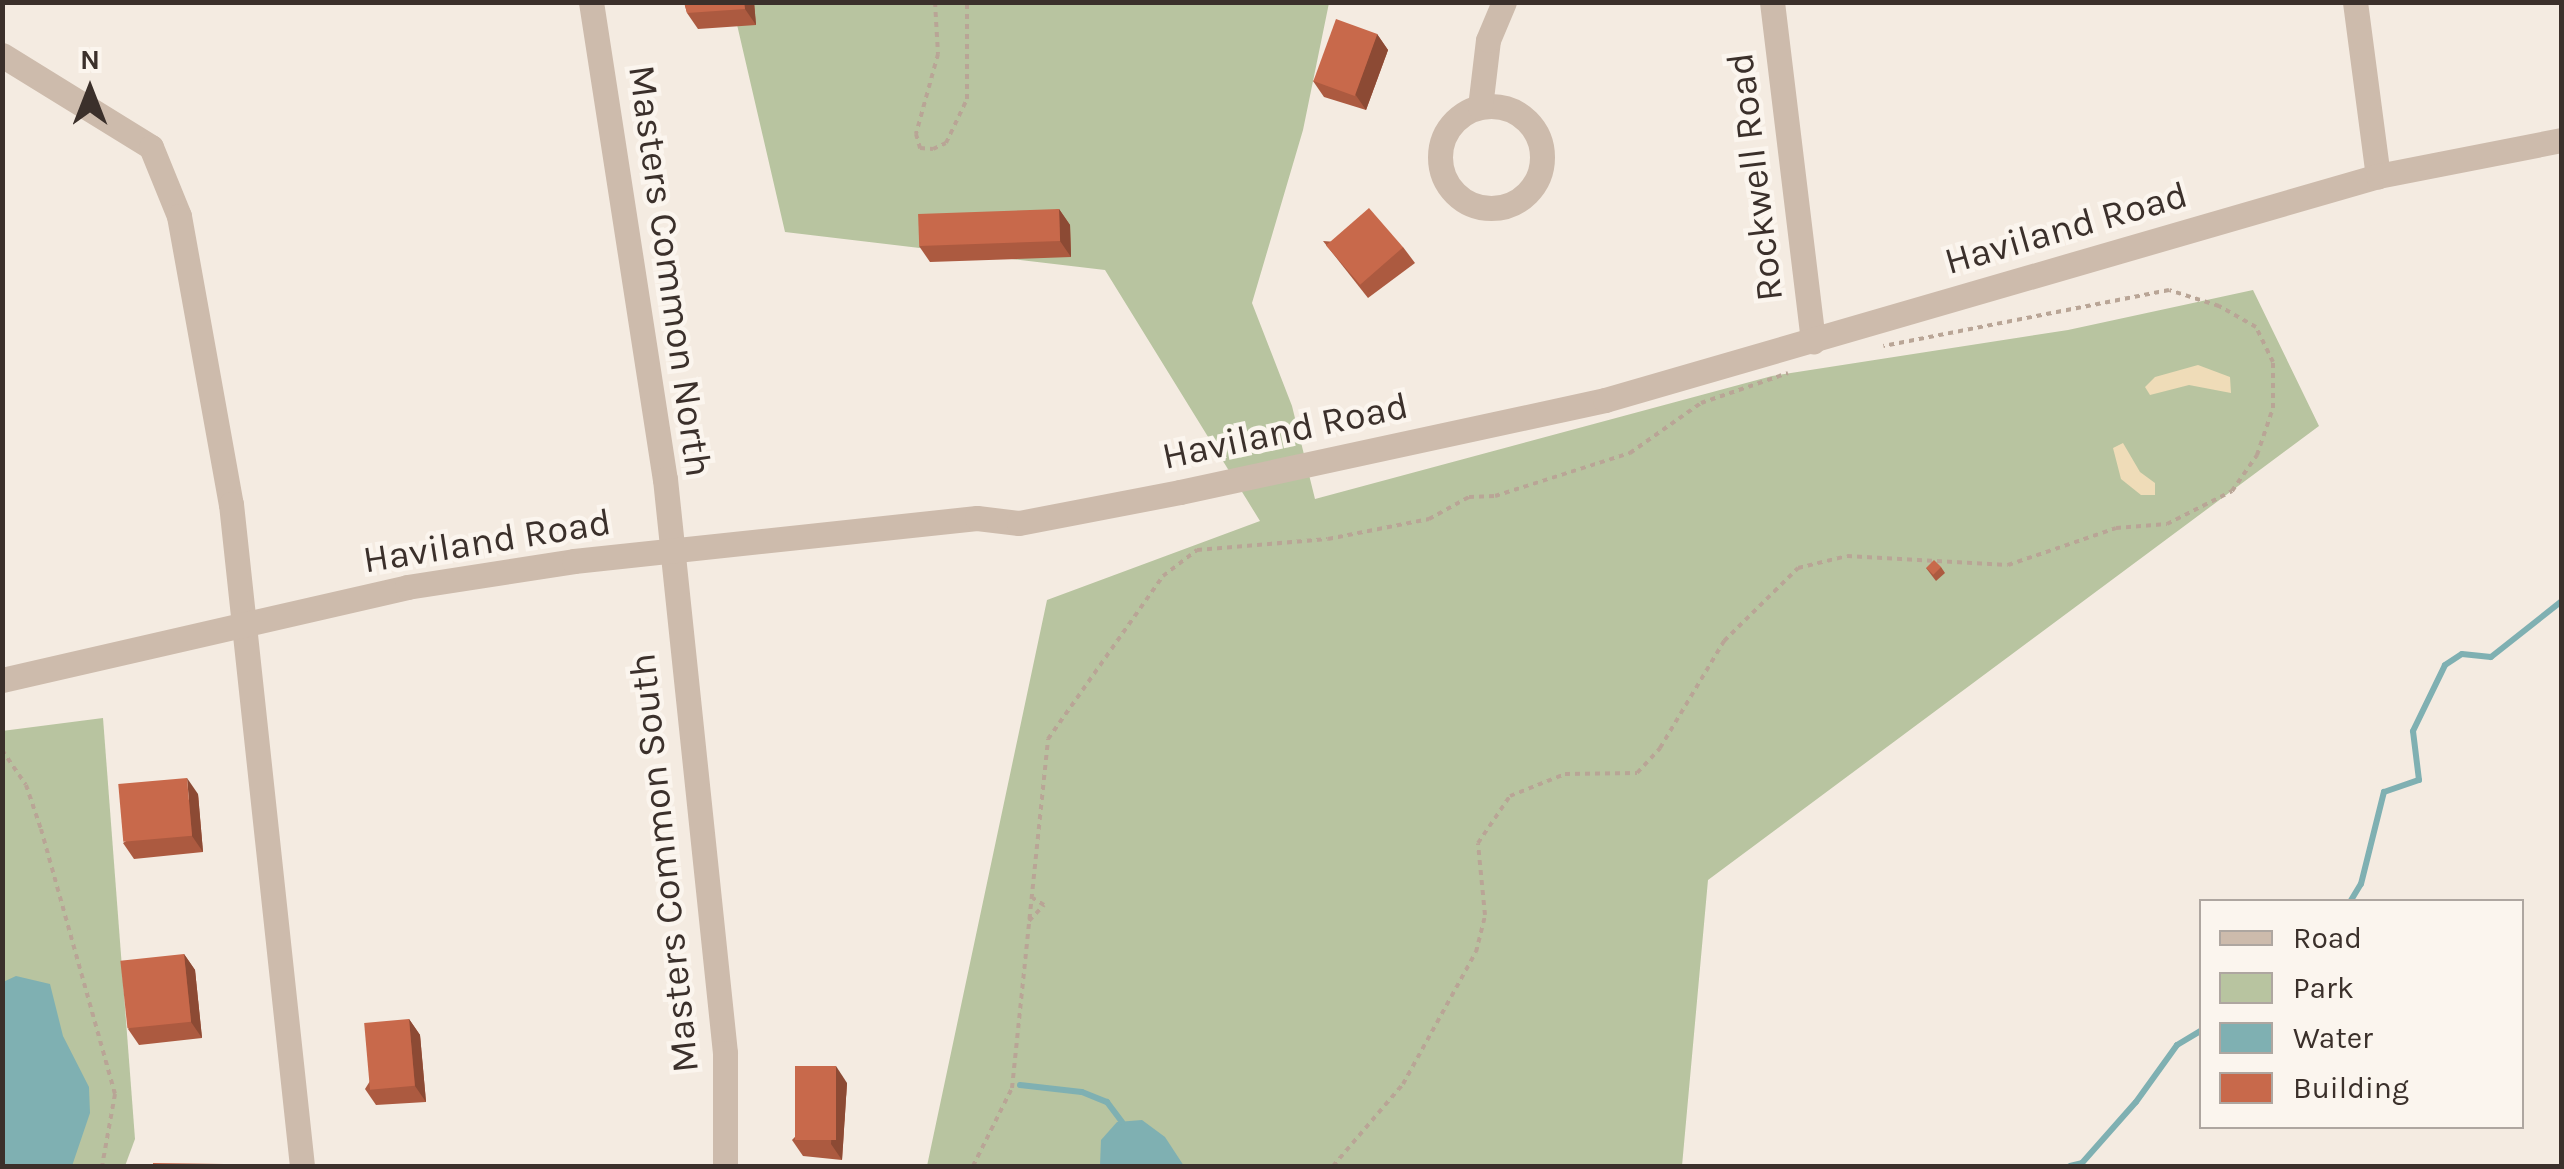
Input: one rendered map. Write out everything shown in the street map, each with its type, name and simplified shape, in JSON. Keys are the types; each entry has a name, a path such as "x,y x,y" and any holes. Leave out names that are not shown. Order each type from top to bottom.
{"street":[{"name":"Masters Common North","path":"591,2 665,479 669,552"},
{"path":"1480,107 1488,40 1504,2"},
{"name":"Rockwell Road","path":"1772,2 1813,342"},
{"path":"2355,2 2378,176"},
{"path":"2,56 150,147 179,216 231,504 302,1166"},
{"path":"1480,107 1514,111 1537,135 1540,168 1522,196 1508,205 1474,205 1448,185 1441,170 1440,154 1452,123 1480,107"},
{"name":"Haviland Road","path":"2,680 407,587 669,552 977,518 1019,524 1604,400 2378,176 2562,140"},
{"name":"Masters Common South","path":"669,552 725,1053 725,1166"}],"path":[{"path":"936,2 938,54 916,134 920,148 933,150 946,143 967,99 967,2"},
{"path":"1333,1166 1402,1084 1476,952 1484,915 1478,843 1510,796 1565,774 1637,772 1660,748 1724,642 1798,568 1847,556 2008,565 2116,528 2167,524 2232,492 2257,455 2273,408 2273,362 2256,328 2219,306 2169,290 1876,347"},
{"path":"973,1166 1012,1088 1048,739 1078,688 1179,562 1225,545 1328,539 1429,520 1469,497 1494,496 1630,453 1701,403 1796,370"},
{"path":"2,750 26,785 115,1094 102,1166"},
{"path":"1029,922 1044,904 1032,897"}],"green space":[{"path":"732,3 1329,3 1303,130 1252,303 1292,406 1315,499 1772,376 2068,330 2253,290 2319,426 1708,880 1682,1166 927,1166 1047,600 1260,521 1105,270 785,232"},
{"path":"103,718 135,1139 125,1166 3,1166 2,731"}],"sand":[{"path":"2198,365 2230,377 2231,393 2189,385 2150,395 2145,387 2155,377"},
{"path":"2123,443 2140,472 2155,483 2155,495 2141,495 2121,479 2113,448"}],"water":[{"path":"16,976 50,984 63,1036 89,1087 90,1113 72,1166 3,1166 3,982"},
{"path":"1142,1120 1165,1137 1184,1166 1100,1166 1101,1140 1117,1122"}],"building":[{"path":"684,2 744,2 745,9 687,13"},
{"path":"1336,19 1377,34 1355,96 1313,81"},
{"path":"1369,208 1403,247 1360,285 1326,245"},
{"path":"1059,209 1060,241 919,246 918,214"},
{"path":"1934,560 1941,567 1933,575 1926,568"},
{"path":"187,778 192,836 123,842 118,784"},
{"path":"184,954 191,1022 127,1028 120,961"},
{"path":"409,1019 415,1086 370,1090 364,1023"},
{"path":"795,1066 836,1066 836,1140 795,1140"},
{"path":"224,1164 224,1166 153,1166"}],"waterway":[{"path":"2352,899 2361,884 2384,792 2419,780 2413,731 2445,665 2462,654 2491,657 2562,601"},
{"path":"2070,1166 2082,1163 2136,1102 2177,1045 2199,1032"},
{"path":"1020,1085 1082,1092 1107,1102 1122,1122"}]}
